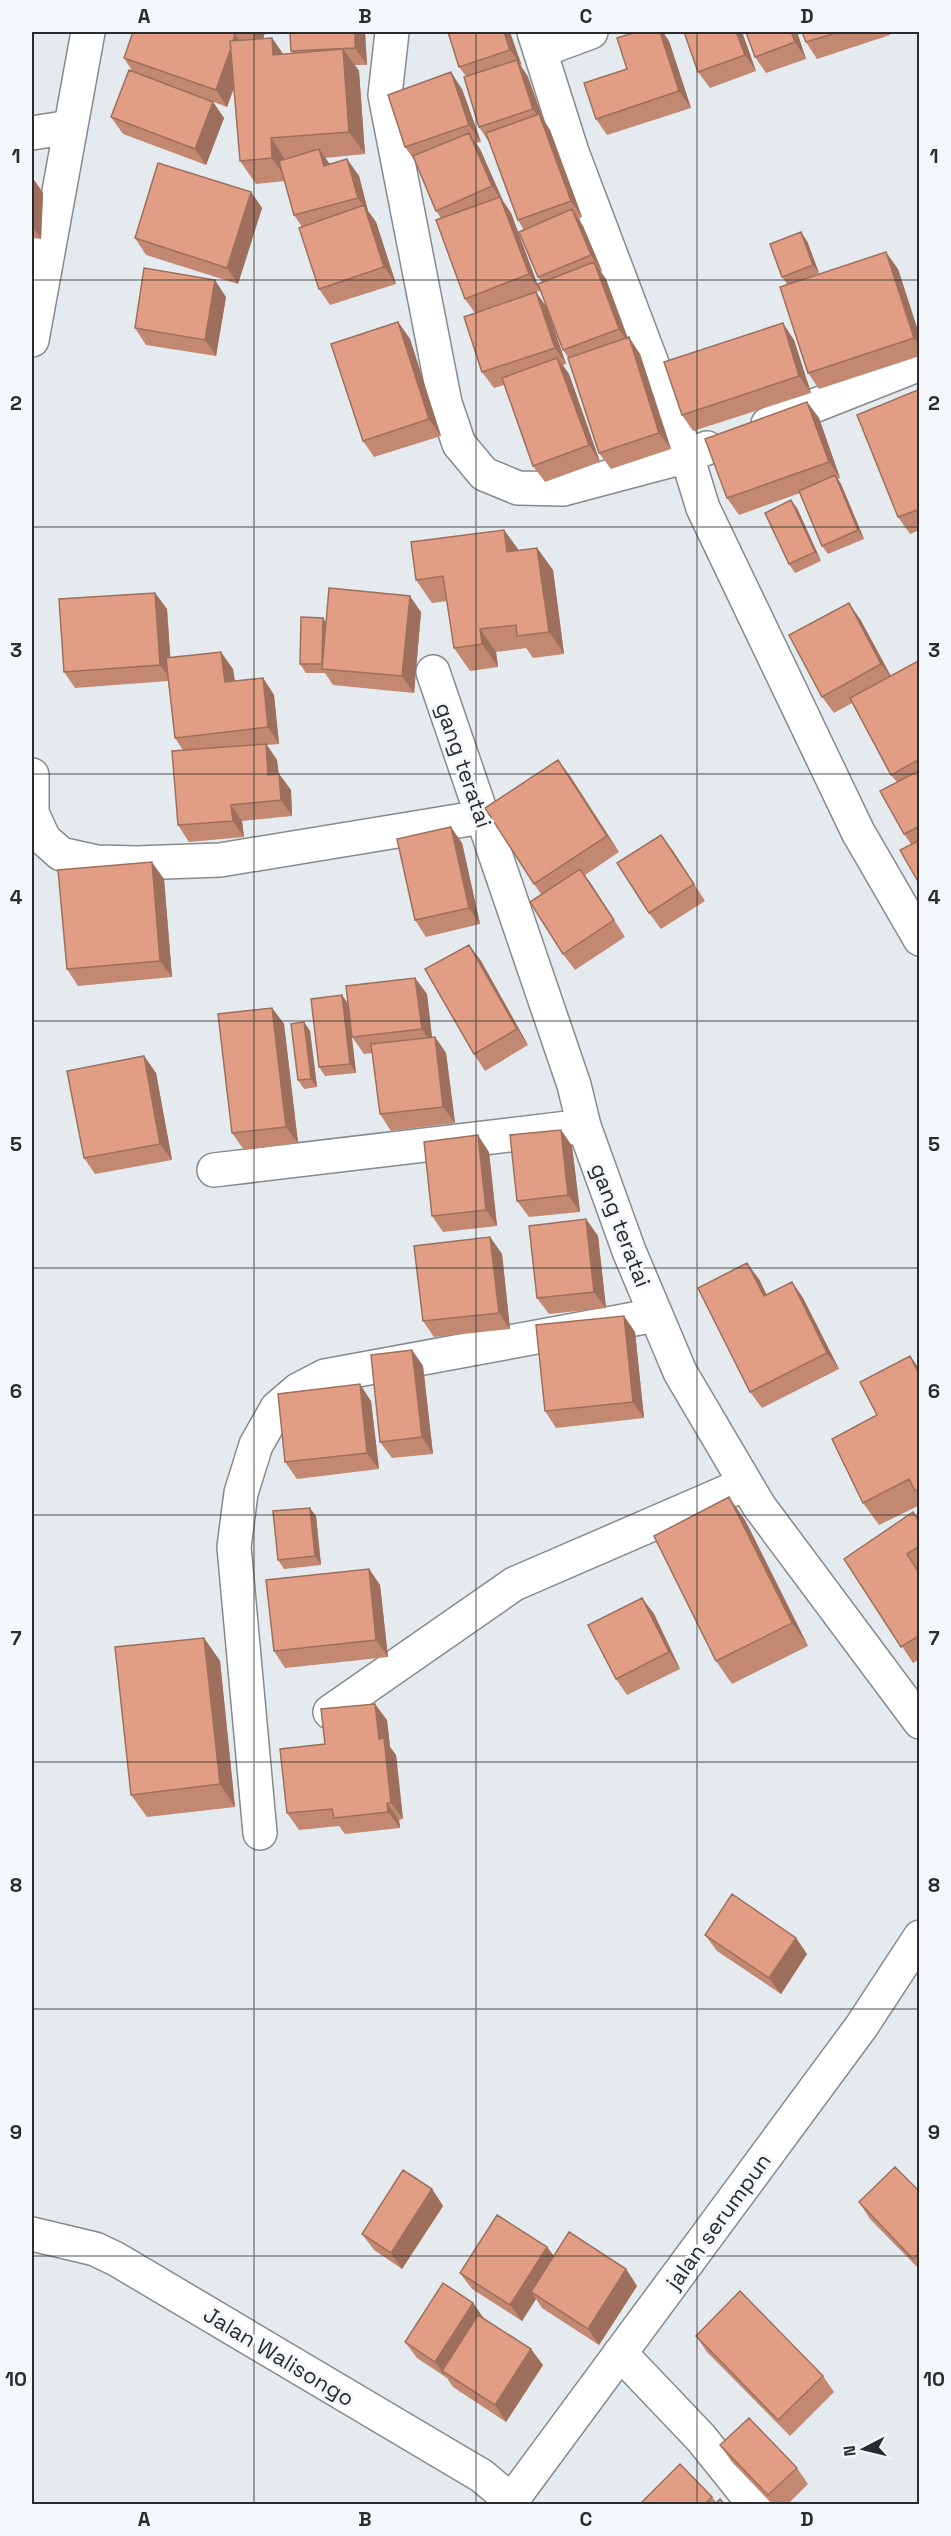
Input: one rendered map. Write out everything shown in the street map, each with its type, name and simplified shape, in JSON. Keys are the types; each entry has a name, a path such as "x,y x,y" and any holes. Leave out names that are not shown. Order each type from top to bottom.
{"street":[{"path":"32,340 88,32"},
{"path":"392,32 386,95 445,403 459,444 484,474 518,488 563,489 687,456 920,364"},
{"path":"591,32 537,41 572,152 687,456 703,508 858,832 920,939"},
{"path":"32,133 70,127"},
{"name":"gang teratai","path":"433,672 574,1085 584,1126 629,1251 680,1372 745,1484 920,1722"},
{"path":"32,775 33,813 44,839 61,854 97,862 220,860 482,817"},
{"path":"214,1170 584,1126"},
{"path":"260,1833 234,1547 240,1493 256,1444 277,1408 298,1390 325,1376 656,1315"},
{"path":"330,1713 514,1584 745,1484"},
{"name":"jalan serumpun","path":"512,2504 620,2353 861,2026 920,1937"},
{"name":"Jalan Walisongo","path":"32,2234 95,2249 116,2259 482,2476 512,2504"},
{"path":"620,2353 701,2438 754,2505"}],"building":[{"path":"133,32 227,32 235,34 233,41 230,41 231,48 216,90 124,58"},
{"path":"290,32 355,32 355,48 291,51"},
{"path":"448,32 504,32 510,50 459,67"},
{"path":"636,32 660,32 679,91 596,119 584,83 627,69 617,38"},
{"path":"684,32 736,32 745,55 698,72"},
{"path":"746,32 791,32 795,42 755,57"},
{"path":"802,32 839,32 806,42"},
{"path":"272,38 273,55 343,49 349,132 271,138 272,158 240,161 230,41"},
{"path":"517,60 533,109 479,127 464,77"},
{"path":"129,70 213,102 195,149 111,117"},
{"path":"451,72 469,125 405,147 388,95"},
{"path":"539,114 571,201 518,220 486,133"},
{"path":"469,133 492,186 436,211 413,156"},
{"path":"319,149 324,166 347,159 358,198 294,215 279,161"},
{"path":"158,163 251,192 227,268 135,238"},
{"path":"500,197 529,274 465,299 436,220"},
{"path":"364,205 384,267 319,289 299,228"},
{"path":"572,209 591,255 538,277 519,232"},
{"path":"801,232 813,265 782,277 770,244"},
{"path":"886,252 914,338 808,373 780,287"},
{"path":"594,262 619,329 563,350 538,284"},
{"path":"144,268 215,280 205,340 135,328"},
{"path":"536,292 555,348 482,372 464,317"},
{"path":"398,322 429,419 363,441 331,344"},
{"path":"783,323 799,376 682,415 664,362"},
{"path":"629,337 659,433 599,453 568,358"},
{"path":"557,358 589,445 533,466 502,378"},
{"path":"920,389 920,509 898,517 857,415"},
{"path":"807,402 829,462 727,498 705,439"},
{"path":"835,475 858,530 822,546 799,491"},
{"path":"791,500 815,552 789,564 765,513"},
{"path":"504,530 507,552 537,548 549,632 517,636 516,625 480,629 482,644 454,648 443,576 416,580 411,542"},
{"path":"329,588 410,596 402,676 322,669"},
{"path":"155,593 160,665 64,672 59,599"},
{"path":"849,603 881,664 822,697 789,635"},
{"path":"301,617 323,618 322,664 300,664"},
{"path":"221,652 225,682 263,678 268,727 175,738 166,658"},
{"path":"920,660 920,759 891,775 850,698"},
{"path":"266,744 268,775 279,774 281,800 231,805 233,821 178,825 172,751"},
{"path":"558,760 607,836 534,884 485,808"},
{"path":"920,770 920,826 904,834 880,791"},
{"path":"451,827 469,908 415,920 397,839"},
{"path":"661,835 694,884 649,913 617,863"},
{"path":"920,840 920,885 900,850"},
{"path":"152,862 160,961 67,969 58,870"},
{"path":"580,869 614,920 563,954 530,902"},
{"path":"469,945 517,1029 474,1054 425,969"},
{"path":"415,978 422,1029 352,1037 346,986"},
{"path":"342,995 350,1064 319,1067 311,999"},
{"path":"272,1008 286,1127 232,1133 218,1014"},
{"path":"304,1022 311,1079 298,1080 291,1024"},
{"path":"435,1037 443,1107 380,1114 371,1044"},
{"path":"144,1056 160,1144 84,1158 67,1071"},
{"path":"561,1130 568,1195 517,1201 510,1135"},
{"path":"478,1135 486,1210 432,1216 424,1142"},
{"path":"586,1219 594,1292 537,1298 529,1226"},
{"path":"490,1237 499,1313 423,1321 414,1246"},
{"path":"747,1263 764,1296 792,1282 827,1353 750,1392 698,1288"},
{"path":"624,1316 633,1402 545,1411 536,1325"},
{"path":"412,1350 422,1437 380,1442 371,1355"},
{"path":"910,1356 920,1376 920,1489 915,1491 909,1479 863,1503 832,1439 877,1415 860,1382"},
{"path":"360,1384 367,1453 285,1462 278,1394"},
{"path":"729,1497 792,1623 716,1661 654,1536"},
{"path":"310,1508 315,1556 278,1560 273,1511"},
{"path":"913,1512 920,1523 920,1546 907,1554 920,1574 920,1635 901,1647 844,1559"},
{"path":"369,1569 376,1640 274,1651 266,1580"},
{"path":"642,1598 669,1652 616,1679 588,1625"},
{"path":"204,1638 220,1784 131,1795 115,1647"},
{"path":"375,1704 379,1739 384,1738 391,1803 387,1803 388,1812 334,1818 332,1809 287,1813 280,1749 325,1744 321,1709"},
{"path":"732,1894 796,1938 769,1978 705,1935"},
{"path":"895,2167 920,2192 920,2252 913,2259 859,2202"},
{"path":"403,2170 432,2189 391,2253 362,2234"},
{"path":"497,2215 547,2247 510,2305 460,2273"},
{"path":"569,2232 626,2269 588,2329 531,2292"},
{"path":"443,2283 473,2303 435,2362 405,2342"},
{"path":"740,2291 823,2376 778,2420 696,2336"},
{"path":"478,2315 531,2349 495,2405 442,2371"},
{"path":"749,2418 797,2468 768,2495 720,2445"},
{"path":"680,2464 712,2497 704,2505 639,2505"},
{"path":"720,2499 725,2505 714,2505"}]}
